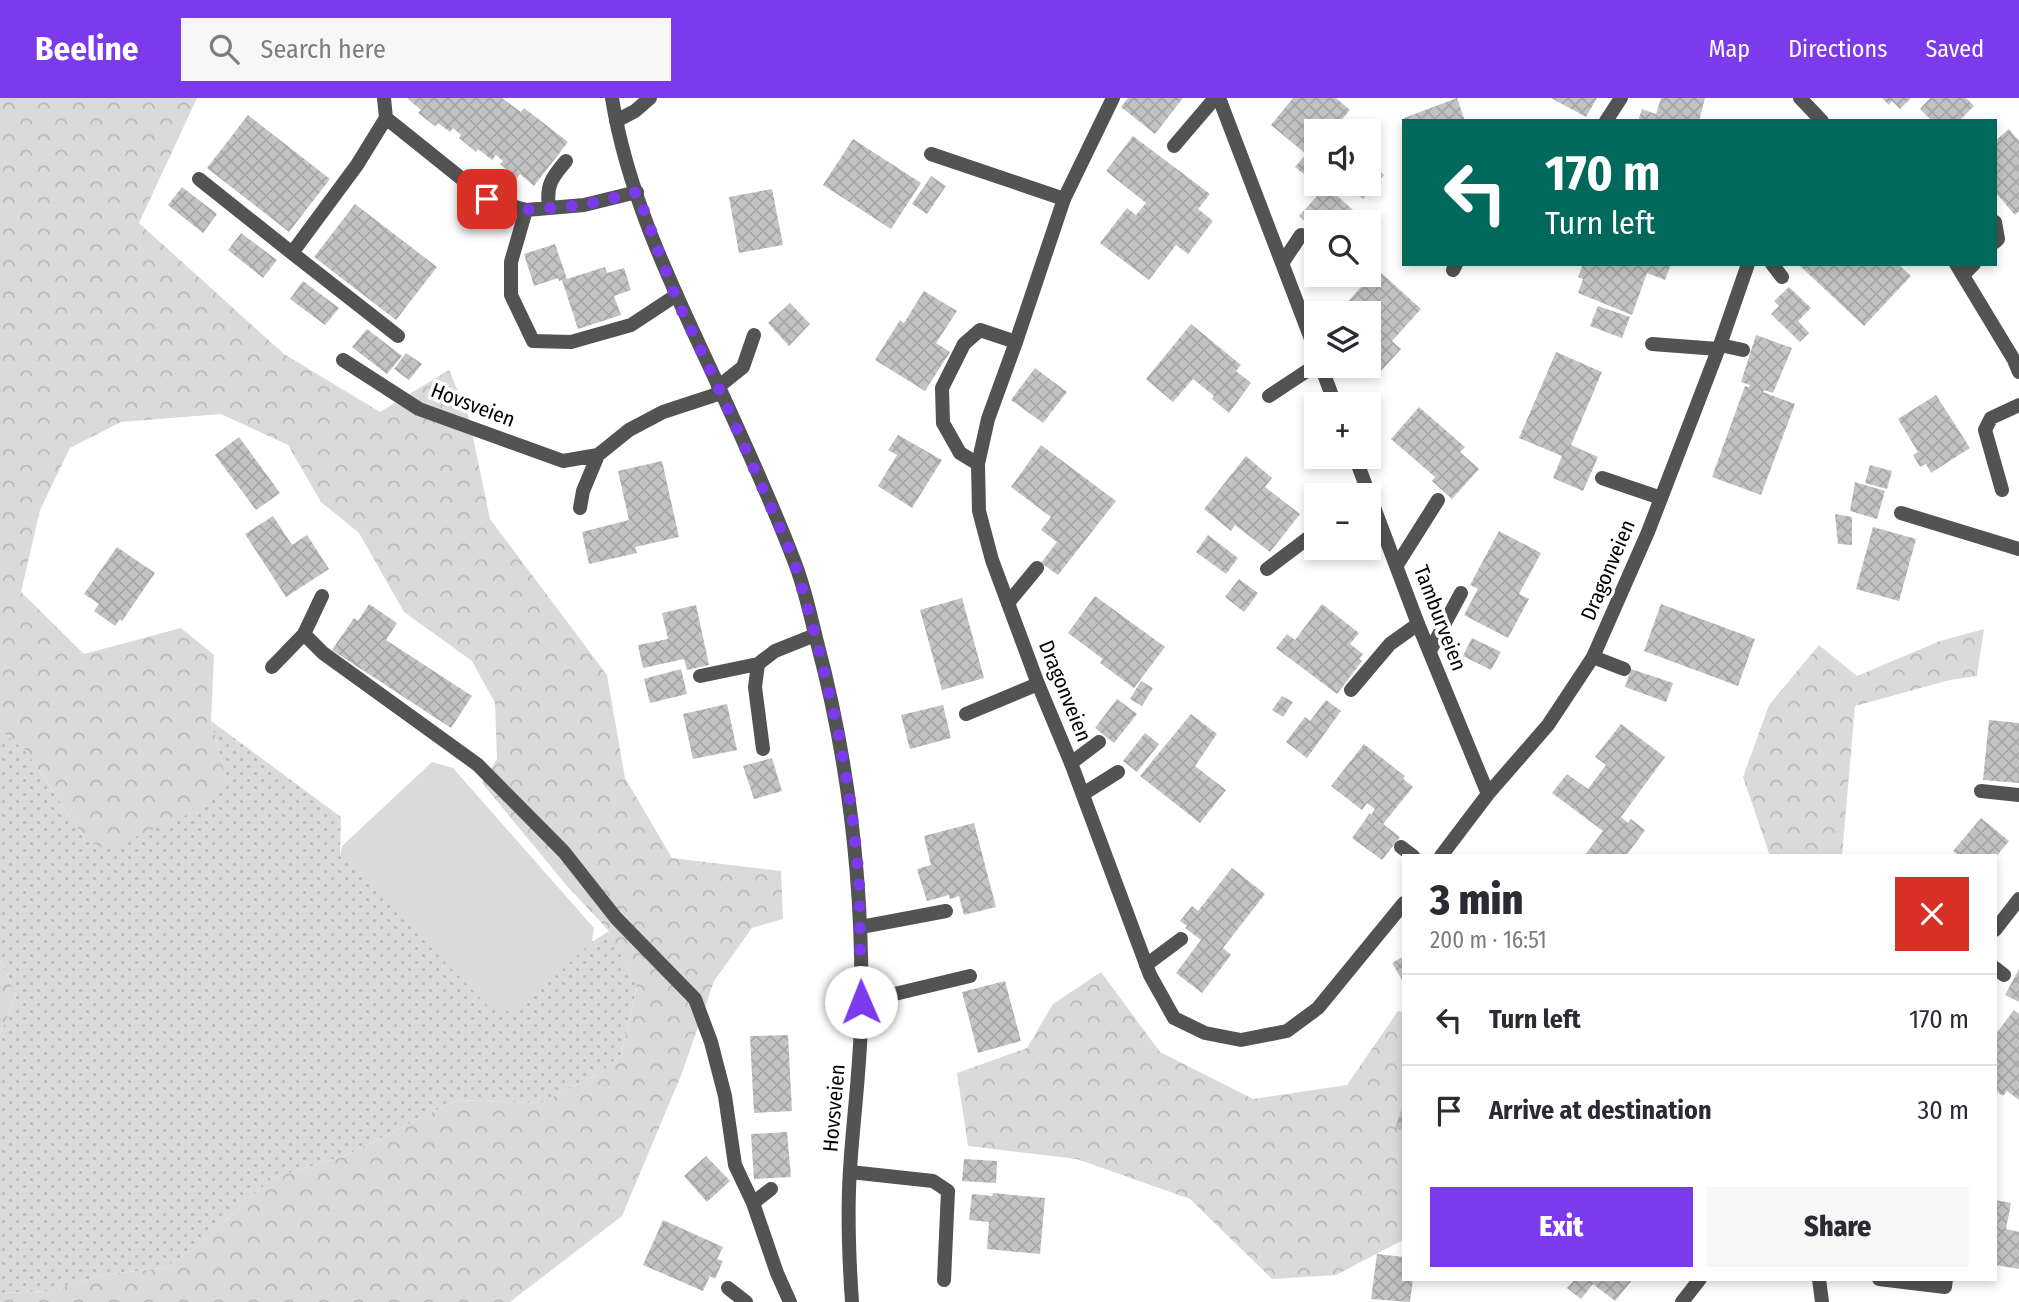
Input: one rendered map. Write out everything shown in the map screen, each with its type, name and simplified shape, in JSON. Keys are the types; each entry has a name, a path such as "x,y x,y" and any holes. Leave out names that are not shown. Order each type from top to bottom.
{"street":[{"path":"292,253 357,165 386,118 384,98"},
{"name":"Hovsveien","path":"612,98 637,192 675,296 720,390 794,560 838,731 851,806 859,877 861,927 858,1095 850,1172 852,1302"},
{"path":"616,121 635,111 650,98"},
{"name":"Dragonveien","path":"1113,98 1063,199 988,419 978,464 979,512 992,560 1038,684 1072,763 1146,965 1174,1018 1205,1033 1241,1040 1287,1031 1318,1008 1402,905"},
{"path":"1174,146 1217,98 1304,319"},
{"path":"1607,119 1620,98"},
{"path":"1800,98 1813,117"},
{"path":"386,118 487,199 526,210 584,205 637,192"},
{"path":"931,154 1063,199"},
{"path":"549,208 547,192 554,176 566,162"},
{"path":"199,179 398,336"},
{"path":"526,210 511,262 511,295 533,341 571,342 631,325 675,296"},
{"path":"1283,262 1301,235"},
{"name":"Dragonveien","path":"1443,854 1488,794 1548,725 1593,657 1661,498 1747,266"},
{"path":"1774,266 1782,277"},
{"path":"1964,268 2019,372"},
{"path":"978,464 960,453 943,423 942,388 964,344 980,330 1016,342"},
{"path":"580,508 583,491 598,455 629,430 663,412 720,390 743,367 754,335"},
{"path":"1652,344 1743,350"},
{"name":"Hovsveien","path":"343,360 419,409 563,461 598,455"},
{"path":"1269,396 1304,375"},
{"path":"2002,490 1985,430 1992,418 2019,405"},
{"path":"1602,478 1661,498"},
{"path":"1397,565 1438,500"},
{"path":"1901,513 2019,549"},
{"name":"Tamburveien","path":"1381,526 1488,794"},
{"path":"1267,569 1304,542"},
{"path":"1009,603 1037,568"},
{"path":"1430,651 1461,593"},
{"path":"272,667 304,634 322,596"},
{"path":"1352,690 1390,643 1418,624"},
{"path":"304,634 323,653 478,765 564,852 616,918 695,999 711,1042 725,1096 736,1165 790,1302"},
{"path":"700,676 758,664 775,651 815,635"},
{"path":"1593,657 1624,669"},
{"path":"758,664 755,687 763,749"},
{"path":"967,714 1038,684"},
{"path":"1072,763 1099,742"},
{"path":"1083,794 1118,772"},
{"path":"1981,791 2019,795"},
{"path":"1997,927 2019,899"},
{"path":"861,927 946,911"},
{"path":"1146,965 1181,939"},
{"path":"861,1002 970,976"},
{"path":"850,1172 933,1181 948,1191 944,1280"},
{"path":"753,1203 771,1189"},
{"path":"1682,1302 1698,1281"},
{"path":"1819,1281 1822,1302"},
{"path":"1896,1281 1945,1287 1946,1281"},
{"path":"728,1288 746,1302"}],"green space":[{"path":"0,98 197,98 139,223 284,354 380,412 449,370 469,418 490,519 607,675 625,778 672,858 781,871 783,919 752,928 714,981 682,1073 622,1216 510,1302 0,1302 0,1293 50,1291 102,1275 164,1268 198,1246 271,1179 347,1155 457,1100 541,1103 600,1073 621,1055 637,988 609,931 566,885 482,783 497,759 495,703 472,661 404,612 359,533 321,502 288,445 221,414 121,422 70,448 40,510 21,592 84,654 181,628 214,655 211,721 227,781 185,816 107,849 86,841 26,751 0,730"},
{"path":"1984,629 1977,676 1950,680 1855,706 1842,854 1769,854 1743,777 1769,705 1819,645 1857,676 1940,641"},
{"path":"211,721 341,817 340,856 592,942 609,931 637,987 621,1055 600,1073 541,1103 457,1100 347,1155 271,1179 198,1246 164,1268 102,1275 50,1291 0,1293 0,1034 16,996 0,960 0,730 26,751 86,841 227,781"},
{"path":"432,762 453,768 594,928 592,942 517,1012 492,1010 340,855 342,846"},
{"path":"0,960 16,996 0,1034"},
{"path":"1101,972 1160,1052 1253,1099 1347,1085 1398,1011 1402,1012 1402,1241 1336,1275 1272,1279 1190,1199 1077,1159 968,1146 957,1073 1027,1048 1053,1004"}],"building":[{"path":"407,98 502,98 521,112 524,108 568,142 534,186 520,174 517,178 500,164 503,161 496,155 492,160 478,149 476,152 459,138 461,135 453,128 450,132 438,123 435,126 418,113 421,110"},
{"path":"1128,98 1183,98 1155,134 1121,107"},
{"path":"1293,98 1336,98 1350,110 1342,119 1304,119 1304,152 1271,125"},
{"path":"1457,98 1464,119 1404,119"},
{"path":"1551,98 1597,98 1586,117"},
{"path":"1661,98 1705,98 1700,119 1639,119 1642,109 1656,114"},
{"path":"1882,98 1911,98 1900,109 1892,101 1889,105"},
{"path":"1930,98 1966,98 1974,106 1961,119 1930,119 1920,109"},
{"path":"248,115 330,179 289,232 207,168"},
{"path":"2009,129 2019,141 2019,211 2015,215 1997,194 1997,139"},
{"path":"1133,136 1210,194 1198,209 1213,221 1188,254 1176,245 1149,280 1100,243 1127,208 1136,215 1146,203 1106,171"},
{"path":"853,139 921,183 891,229 823,185"},
{"path":"1304,156 1304,174 1295,167"},
{"path":"931,176 946,186 927,214 912,204"},
{"path":"182,187 217,214 203,233 168,205"},
{"path":"772,189 783,245 739,253 729,197"},
{"path":"1317,196 1337,196 1353,210 1304,210"},
{"path":"355,204 437,267 396,320 314,257"},
{"path":"241,233 277,260 263,278 228,250"},
{"path":"555,244 567,279 605,267 607,273 624,268 631,290 614,296 621,315 578,329 562,280 559,281 558,278 534,286 524,254"},
{"path":"1582,266 1670,266 1665,280 1647,273 1632,315 1578,293 1583,279 1578,277"},
{"path":"1800,266 1900,266 1911,276 1864,326"},
{"path":"1381,273 1421,309 1392,341 1401,349 1381,371 1381,301 1348,301 1361,287 1381,287"},
{"path":"303,281 339,308 325,325 290,299"},
{"path":"1789,287 1811,308 1798,321 1809,333 1800,342 1771,314 1779,306 1774,301"},
{"path":"924,291 957,311 936,343 950,352 925,391 875,360 900,320 904,323"},
{"path":"790,303 810,324 789,346 768,323"},
{"path":"1598,306 1630,317 1622,338 1590,326"},
{"path":"1191,324 1241,365 1236,371 1251,383 1229,413 1193,379 1173,402 1146,379"},
{"path":"367,329 402,356 387,374 352,347"},
{"path":"1756,335 1792,348 1773,393 1763,392 1795,404 1761,495 1712,477 1745,386 1750,385 1741,382"},
{"path":"1556,352 1602,372 1571,445 1598,457 1583,491 1553,478 1562,456 1519,438"},
{"path":"406,353 422,364 409,380 394,369"},
{"path":"1035,368 1067,392 1043,423 1011,400"},
{"path":"1936,395 1970,448 1931,473 1926,464 1920,467 1913,455 1918,452 1898,419"},
{"path":"1419,407 1465,447 1460,452 1479,469 1452,499 1432,481 1435,477 1391,439"},
{"path":"898,435 942,460 912,508 878,486 897,455 888,450"},
{"path":"239,437 280,493 256,510 215,455"},
{"path":"1041,445 1116,501 1058,575 1041,563 1057,542 1041,530 1051,517 1011,487"},
{"path":"1246,456 1272,478 1265,487 1300,514 1270,552 1235,525 1231,531 1204,509"},
{"path":"662,461 679,537 635,547 637,553 589,564 582,532 629,520 618,471"},
{"path":"1870,465 1892,471 1887,489 1865,483"},
{"path":"1855,482 1885,491 1877,519 1850,511"},
{"path":"1835,514 1852,517 1852,545 1838,544"},
{"path":"273,516 292,545 307,535 329,569 286,597 245,534"},
{"path":"1873,527 1916,539 1899,601 1856,589"},
{"path":"1499,531 1541,553 1519,594 1529,599 1508,638 1464,615 1478,589 1470,585"},
{"path":"1208,535 1238,558 1226,574 1196,552"},
{"path":"117,547 155,573 122,621 120,619 115,626 94,611 99,604 84,594"},
{"path":"1239,579 1258,593 1244,612 1225,597"},
{"path":"1095,596 1165,647 1134,688 1100,663 1103,659 1068,633"},
{"path":"962,598 984,678 942,690 920,610"},
{"path":"369,604 397,623 386,640 472,696 451,728 332,650 354,618 358,621"},
{"path":"1322,604 1359,633 1350,644 1363,654 1359,659 1362,661 1337,694 1276,648 1287,634 1295,640"},
{"path":"1661,604 1755,639 1738,686 1644,651"},
{"path":"696,605 709,665 687,670 684,659 643,668 638,645 668,639 662,613"},
{"path":"1472,638 1501,652 1491,670 1463,656"},
{"path":"681,669 687,694 650,703 644,679"},
{"path":"1631,669 1673,683 1666,702 1625,687"},
{"path":"1141,681 1153,688 1142,706 1130,699"},
{"path":"1282,696 1293,702 1283,717 1272,710"},
{"path":"1117,699 1137,714 1114,743 1095,728"},
{"path":"1326,700 1341,711 1307,758 1286,742 1305,717 1310,721"},
{"path":"727,704 737,750 693,759 683,714"},
{"path":"943,705 951,738 910,749 901,715"},
{"path":"1191,714 1217,734 1195,766 1226,790 1200,823 1140,776"},
{"path":"1989,720 2019,723 2019,783 1983,780"},
{"path":"1621,724 1665,757 1621,817 1628,823 1631,819 1645,830 1627,854 1586,854 1603,831 1552,793 1567,774 1588,789 1606,765 1595,757"},
{"path":"1145,733 1159,744 1137,772 1123,761"},
{"path":"1364,744 1405,776 1403,779 1413,787 1383,824 1400,837 1382,860 1352,838 1375,809 1367,803 1362,810 1331,786"},
{"path":"772,758 782,791 754,799 743,766"},
{"path":"1981,818 2009,841 1997,856 1957,854 1953,851"},
{"path":"974,823 996,907 964,915 959,896 950,899 949,895 927,901 917,869 931,865 924,836"},
{"path":"1232,868 1265,894 1223,948 1231,955 1202,993 1176,973 1201,940 1180,921 1192,906 1198,911"},
{"path":"1402,957 1402,980 1392,963"},
{"path":"2019,969 2019,1002 2005,995"},
{"path":"1005,981 1021,1041 978,1053 962,992"},
{"path":"2014,1010 2019,1014 2019,1100 2007,1091 2003,1096 1997,1092 1997,1032"},
{"path":"788,1035 792,1111 754,1113 750,1036"},
{"path":"1402,1107 1402,1131 1395,1129"},
{"path":"787,1132 791,1177 754,1179 751,1134"},
{"path":"706,1156 730,1181 707,1202 684,1176"},
{"path":"964,1159 997,1161 996,1183 962,1181"},
{"path":"993,1193 1045,1198 1040,1254 987,1249 989,1222 969,1220 972,1194 992,1196"},
{"path":"1997,1200 2011,1203 2006,1229 2019,1232 2019,1269 1997,1265"},
{"path":"663,1220 723,1247 717,1259 723,1261 715,1279 710,1276 703,1291 643,1265"},
{"path":"1377,1254 1402,1257 1402,1281 1413,1281 1410,1302 1371,1299"},
{"path":"1573,1281 1631,1281 1615,1301 1593,1284 1581,1299 1567,1288"}],"route":[{"path":"487,199 526,210 584,205 637,192 675,296 794,560 817,642 838,731 851,806 859,877 861,1002"}]}
